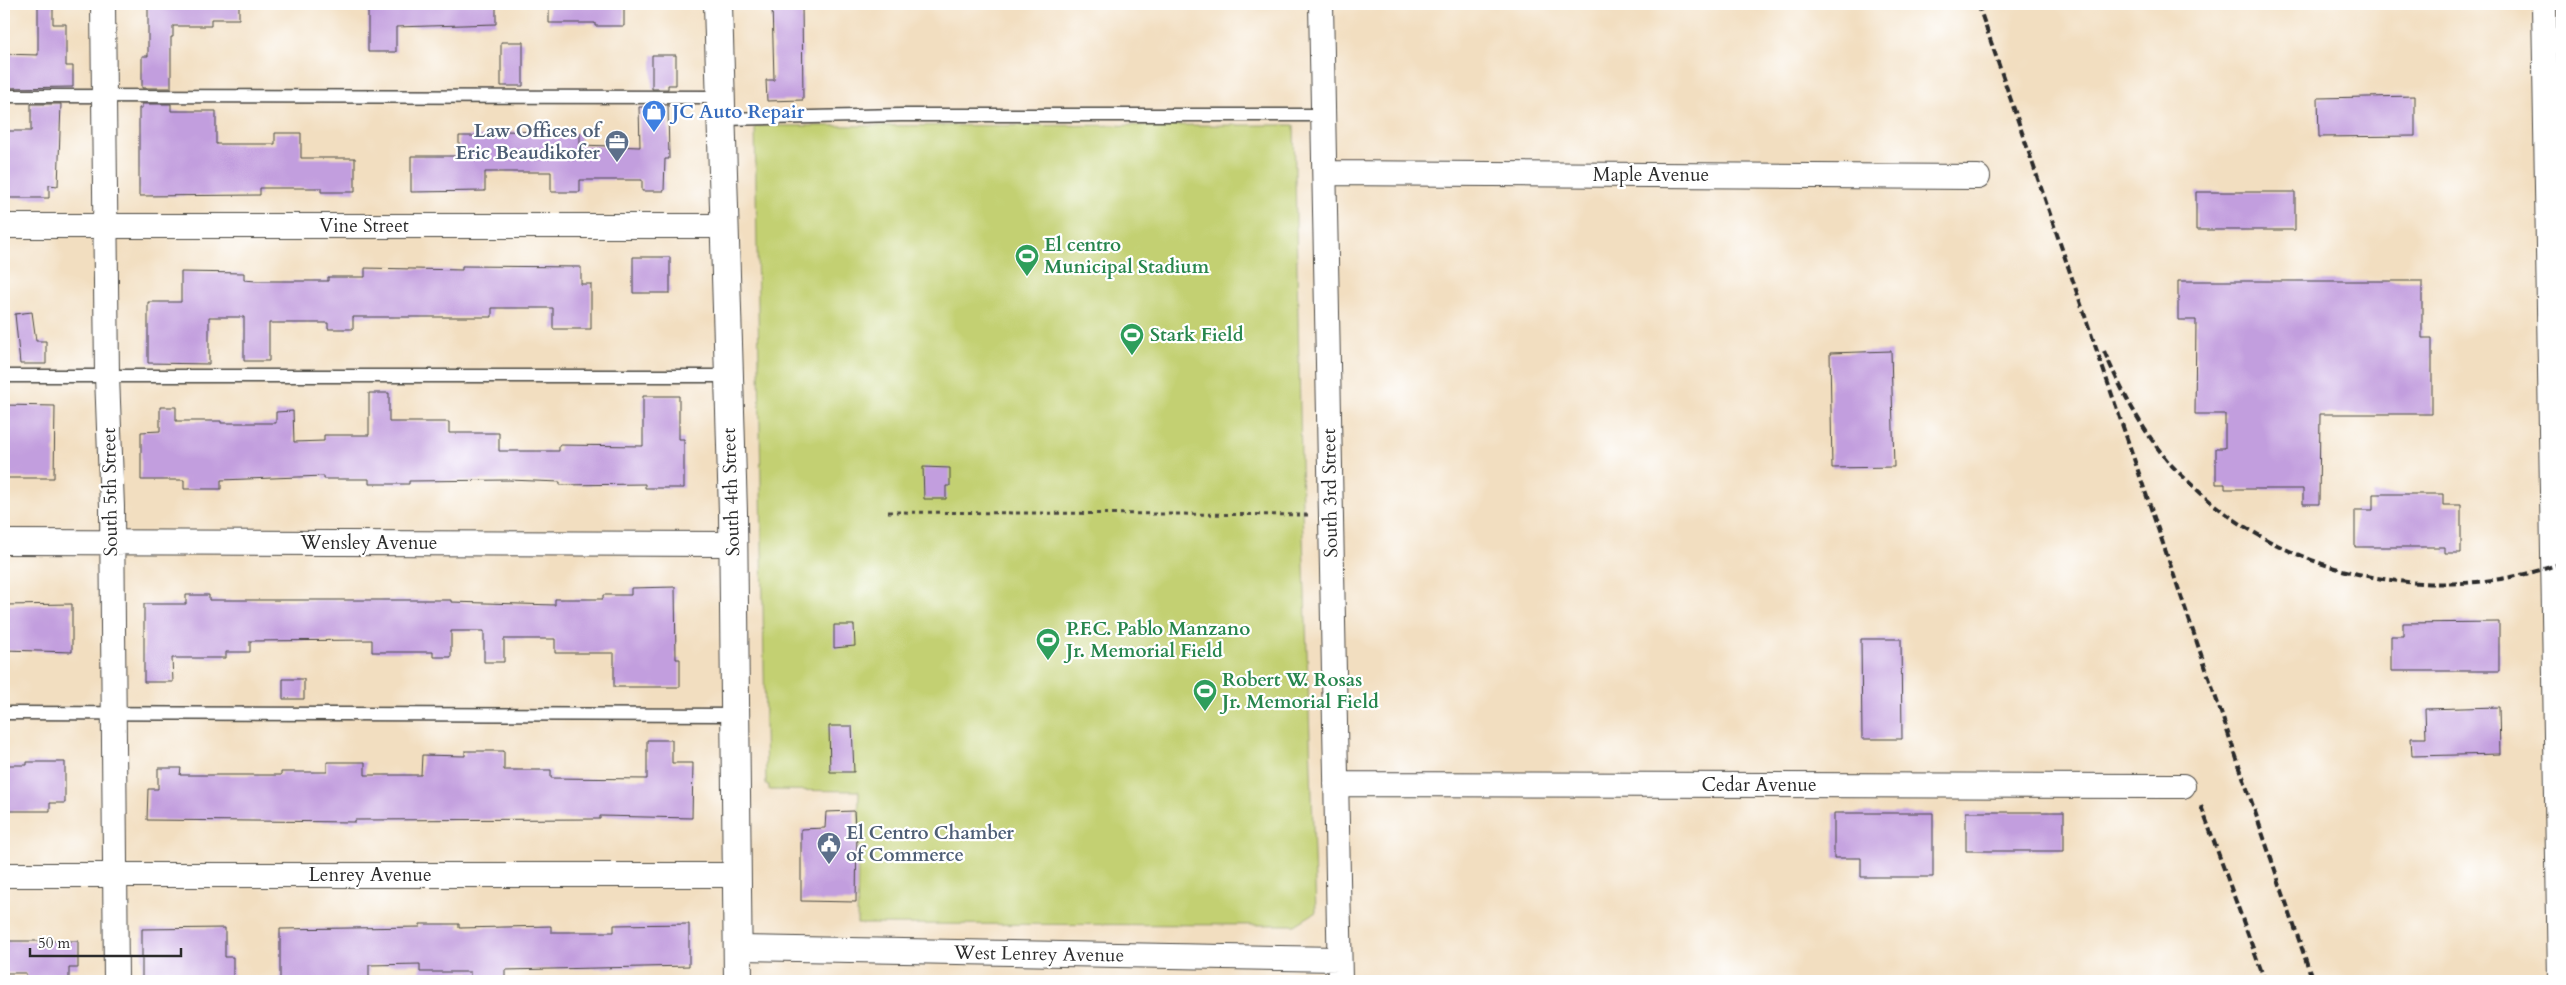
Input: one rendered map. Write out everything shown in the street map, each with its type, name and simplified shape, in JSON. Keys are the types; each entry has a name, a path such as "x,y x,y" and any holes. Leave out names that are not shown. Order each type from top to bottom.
{"main road":[{"name":"South 4th Street","path":"718,4 733,544 738,981"}],"street":[{"name":"South 5th Street","path":"103,4 107,376 114,713 116,981"},
{"name":"South 3rd Street","path":"1321,4 1340,970"},
{"path":"2544,4 2560,981"},
{"name":"Maple Avenue","path":"1324,173 1978,177"},
{"name":"Vine Street","path":"4,226 724,226"},
{"name":"Wensley Avenue","path":"4,542 733,544"},
{"name":"Cedar Avenue","path":"1336,784 2183,786"},
{"name":"Lenrey Avenue","path":"4,875 737,875"},
{"name":"West Lenrey Avenue","path":"738,948 1340,970"}],"lane":[{"path":"4,96 721,108 901,115 1323,115"},
{"path":"4,376 727,376"},
{"path":"4,713 736,715"}],"path":[{"path":"888,512 1331,515"}],"green space":[{"path":"1294,125 1302,507 1316,912 1295,925 857,924 859,791 769,790 769,785 766,785 755,126"}],"building":[{"path":"38,4 53,4 53,24 66,24 66,66 73,66 73,87 4,88 4,54 38,55"},
{"path":"148,4 239,4 239,19 211,19 211,26 173,26 173,37 171,37 171,88 142,88 142,56 148,56"},
{"path":"368,4 496,4 496,24 396,27 396,52 368,52"},
{"path":"549,4 624,4 624,26 595,26 595,23 549,23"},
{"path":"772,4 802,4 803,100 767,101 766,80 774,80"},
{"path":"501,42 523,42 523,86 501,86"},
{"path":"652,55 676,55 676,85 668,85 668,89 652,89"},
{"path":"2415,96 2415,136 2319,137 2318,98"},
{"path":"31,104 61,104 58,186 49,185 49,198 4,198 4,131 31,131"},
{"path":"142,104 171,104 171,111 216,111 216,144 275,144 275,133 301,133 301,158 355,158 355,192 321,192 321,188 260,188 260,195 139,196 139,108 142,108"},
{"path":"652,105 668,105 669,159 665,159 664,191 642,191 642,180 580,180 580,192 551,192 551,172 485,172 485,191 411,192 411,156 459,156 459,136 505,136 505,131 580,133 580,145 640,147 639,107 652,107"},
{"path":"2196,192 2295,192 2295,230 2196,230"},
{"path":"633,257 670,257 670,293 633,293"},
{"path":"462,266 581,267 581,284 591,284 591,329 553,329 553,308 492,308 492,317 353,317 353,329 328,329 328,323 269,323 269,361 244,361 244,317 209,317 209,364 148,363 148,302 181,302 181,272 244,273 244,280 256,281 328,281 328,277 365,277 365,268 462,270"},
{"path":"2178,281 2422,281 2422,338 2432,338 2432,414 2320,414 2319,504 2303,504 2303,489 2225,489 2225,484 2216,484 2216,448 2225,448 2225,414 2195,414 2196,320 2178,320"},
{"path":"32,312 36,341 46,341 46,364 20,364 15,314"},
{"path":"1891,351 1894,467 1832,468 1830,353"},
{"path":"369,393 389,393 389,422 449,422 449,433 499,433 499,451 559,451 559,445 643,446 643,396 679,396 679,439 684,439 684,488 645,488 645,484 560,485 560,482 509,480 409,481 409,484 369,484 369,479 324,479 324,476 221,480 221,489 184,489 184,480 141,480 141,432 160,431 160,407 176,407 176,421 221,421 221,423 276,423 276,412 293,411 294,442 324,441 324,435 369,435"},
{"path":"4,405 55,406 54,478 4,478"},
{"path":"923,467 950,468 950,486 946,486 946,499 924,499"},
{"path":"2373,494 2443,494 2443,505 2461,505 2461,553 2445,553 2445,547 2355,547 2355,510 2373,510"},
{"path":"675,587 676,659 680,659 680,687 614,687 614,653 555,653 555,639 504,639 504,662 484,662 484,631 451,631 451,657 433,657 433,652 372,652 372,640 250,641 250,652 226,652 226,658 172,658 173,682 144,682 144,604 186,604 186,595 209,595 209,600 451,600 451,602 555,605 555,599 603,599 603,595 631,595 631,588"},
{"path":"72,604 72,652 4,650 4,605"},
{"path":"2499,622 2499,671 2391,671 2391,636 2403,636 2403,623"},
{"path":"834,625 854,625 855,646 834,648"},
{"path":"1861,639 1901,639 1902,739 1862,739"},
{"path":"283,679 304,679 304,699 283,699"},
{"path":"2499,707 2500,754 2412,756 2411,738 2426,738 2425,709"},
{"path":"829,726 852,726 854,772 830,772"},
{"path":"647,740 672,740 672,763 693,763 692,818 600,816 600,819 355,820 355,822 147,820 148,789 158,789 158,768 181,768 180,775 281,775 281,772 327,772 327,762 365,762 365,775 421,775 422,755 465,756 465,751 504,751 504,770 551,770 551,778 647,779"},
{"path":"27,762 65,762 65,803 50,803 50,811 4,811 4,765 27,765"},
{"name":"El Centro Chamber of Commerce","path":"854,811 855,827 857,828 856,902 801,901 801,829 825,828 826,812"},
{"path":"1966,812 2064,812 2064,851 1966,851"},
{"path":"1834,813 1933,813 1933,877 1861,877 1861,858 1834,858"},
{"path":"420,924 459,924 459,928 551,926 551,932 614,932 614,925 689,924 689,966 505,970 505,979 470,979 470,972 420,972 420,964 369,965 369,981 280,981 280,929 420,927"},
{"path":"225,928 225,957 233,957 233,980 142,981 142,929"},
{"path":"4,941 78,941 78,968 69,968 69,980 26,980 26,973 4,973"}],"railway":[{"path":"1978,4 2313,981"},
{"path":"2104,351 2132,407 2148,434 2169,463 2231,518 2274,543 2319,563 2367,576 2416,583 2465,583 2514,576 2562,563"},
{"path":"2201,806 2265,981"}],"place":[{"name":"JC Auto Repair","path":"654,133"},
{"name":"Law Offices of Eric Beaudikofer","path":"617,163"},
{"name":"El centro Municipal Stadium","path":"1027,277"},
{"name":"Stark Field","path":"1132,356"},
{"name":"P.F.C. Pablo Manzano Jr. Memorial Field","path":"1048,661"},
{"name":"Robert W. Rosas Jr. Memorial Field","path":"1205,712"},
{"name":"El Centro Chamber of Commerce","path":"829,865"}]}
